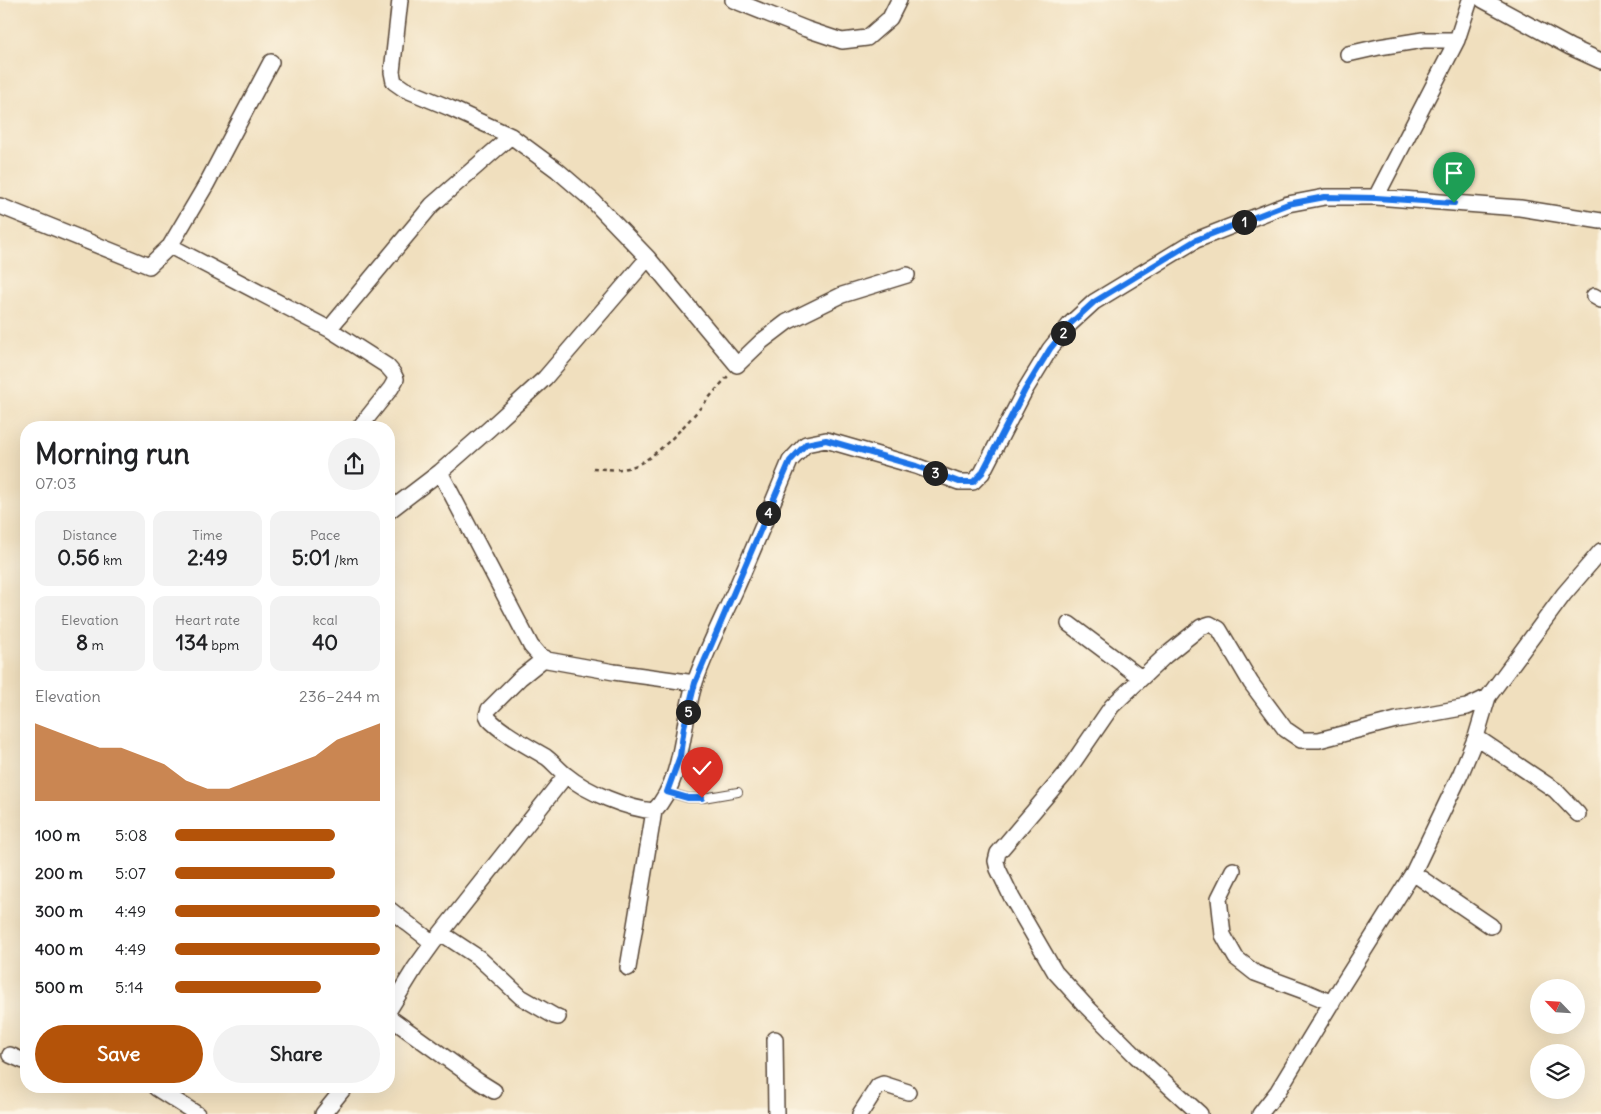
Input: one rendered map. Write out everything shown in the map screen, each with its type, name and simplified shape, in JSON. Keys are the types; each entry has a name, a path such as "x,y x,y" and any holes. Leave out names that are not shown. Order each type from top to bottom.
{"street":[{"path":"400,0 392,72 394,82 404,89 511,136 557,170 593,201 648,258 737,365 762,341 787,322 842,295 907,275"},
{"path":"733,0 842,41 868,38 890,18 899,0"},
{"path":"1376,198 1457,40 1470,0"},
{"path":"1483,0 1570,47 1601,61"},
{"path":"1348,54 1423,40 1457,40"},
{"path":"0,206 148,266 170,246 206,185 271,62"},
{"path":"329,329 432,204 511,136"},
{"path":"628,968 654,811 661,804 667,792 680,756 684,727 695,683 790,461 806,444 826,440 916,466 959,482 973,482 982,473 1025,390 1050,349 1070,324 1094,302 1196,240 1288,204 1325,197 1376,198 1520,208 1601,222"},
{"path":"170,246 329,329 388,366 396,380 365,421"},
{"path":"395,506 440,472 545,378 648,258"},
{"path":"440,472 538,654 545,658 614,672 695,683"},
{"path":"1260,1114 1278,1092 1414,873 1461,774 1476,737 1488,697 1564,594 1601,551"},
{"path":"1069,624 1142,678"},
{"path":"1200,1114 1136,1056 1084,1004 1056,972 1012,898 996,861 998,853 1066,772 1112,706 1201,627 1210,624 1219,629 1251,683 1285,729 1301,740 1319,740 1396,720 1467,707 1488,697"},
{"path":"545,658 520,678 489,709 487,716 491,722 549,759 584,788 640,810 654,811"},
{"path":"1476,737 1555,790 1578,814"},
{"path":"395,1000 437,938 566,775"},
{"path":"1233,870 1219,898 1223,935 1236,958 1255,973 1332,1003"},
{"path":"1414,873 1491,926"},
{"path":"395,913 437,938 479,958 521,998 558,1017"},
{"path":"395,1021 494,1091"},
{"path":"774,1039 776,1114"},
{"path":"10,1055 20,1059"},
{"path":"860,1114 878,1086 883,1084 908,1092"},
{"path":"164,1093 197,1114"},
{"path":"323,1114 340,1093"}],"lane":[{"path":"667,792 688,798 702,798 738,792"}],"path":[{"path":"593,468 613,469 632,467 651,457 681,430 737,365"}],"route":[{"path":"702,798 688,798 667,792 680,756 684,727 695,683 790,461 806,444 826,440 916,466 959,482 973,482 982,473 1025,390 1050,349 1070,324 1094,302 1196,240 1288,204 1325,197 1454,203"}]}
